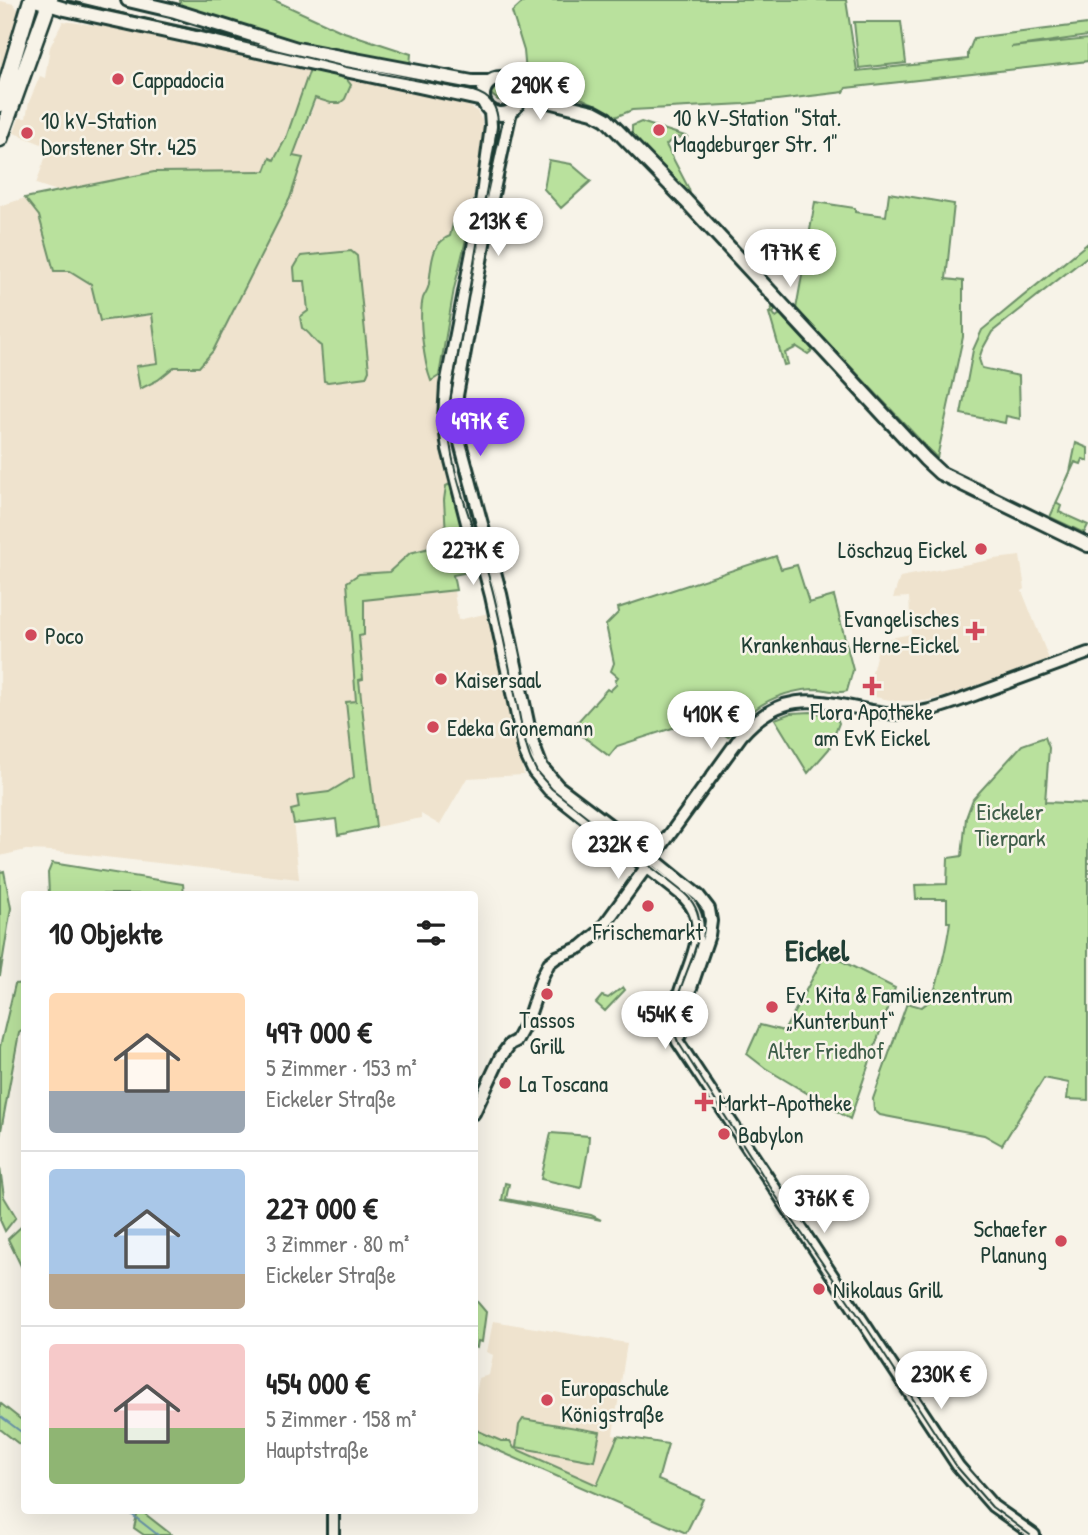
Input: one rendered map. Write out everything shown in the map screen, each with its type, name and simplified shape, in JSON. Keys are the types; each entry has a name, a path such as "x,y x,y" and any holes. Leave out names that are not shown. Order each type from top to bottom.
{"main road":[{"path":"128,0 175,11 487,105 502,114 516,102 558,104 593,112 606,119 925,459 950,478 1088,545"},
{"path":"41,1 347,64 472,82 508,79 514,83 516,102"},
{"path":"0,104 41,1"},
{"path":"0,139 41,1"},
{"path":"487,105 483,91 489,82"}],"street":[{"path":"516,102 490,213 457,396 456,416 459,439 500,594 533,746 543,776"},
{"path":"487,105 491,126 480,211 446,385 444,419 448,449 467,523 491,596 525,753 543,776 650,863 688,901 697,915 698,938 674,1011 676,1026 689,1056 777,1195 868,1327 958,1466 993,1506 1034,1535"},
{"path":"478,1105 508,1046 521,1032 531,1012 530,1007 546,969 557,957 581,947 596,935 741,736 761,716 783,705 800,701 822,701 892,712 924,712 1088,653"},
{"path":"650,863 699,896 709,909 711,920 709,936 676,1026"},
{"path":"333,1514 333,1535"}],"shaded area":[{"path":"0,1 14,4 19,11 21,28 0,89"},
{"path":"63,21 124,29 310,69 294,119 274,160 270,158 265,171 154,172 57,191 36,184 49,147 14,133 19,118 26,118 29,102 40,76 45,78 50,47"},
{"path":"344,76 461,101 477,111 482,121 483,133 469,227 453,224 450,236 432,262 429,287 423,297 423,338 433,381 439,376 437,421 450,484 446,486 444,500 446,533 450,537 439,547 410,553 389,572 359,574 347,582 356,702 346,703 354,778 329,792 300,796 299,809 292,810 299,879 52,851 26,850 0,856 0,206 25,198 39,216 54,271 70,271 152,314 158,380 174,367 199,367 298,158 292,157 316,98 331,103 343,101 351,85"},
{"name":"Evangelisches Krankenhaus Herne-Eickel","path":"1020,556 1025,589 1022,591 1049,659 926,701 895,701 870,696 868,689 880,640 911,634 909,597 893,598 900,577"},
{"path":"454,591 458,620 489,613 524,775 467,778 440,825 421,814 421,818 376,827 359,680 363,679 359,635 364,635 364,599"},
{"name":"Europaschule Königstraße","path":"493,1321 627,1343 613,1435 618,1436 597,1485 514,1448 510,1441 501,1441 478,1431 479,1378 489,1375 493,1355 487,1352"}],"green space":[{"path":"180,0 274,0 341,31 411,54 410,65 322,50 181,8"},
{"path":"525,0 846,0 857,71 968,59 974,38 1088,24 1088,36 1011,47 1088,39 1088,61 846,88 844,92 744,104 632,110 615,117 583,99 527,86 525,78 548,86 551,82 526,73 524,51 512,12"},
{"path":"854,22 901,22 906,63 859,68"},
{"path":"310,69 344,76 351,85 345,99 340,103 315,98 293,156 303,158 290,198 213,351 199,367 174,367 158,380 140,389 136,366 158,363 152,314 100,321 91,284 70,271 54,271 39,216 25,198 154,172 265,171 270,158 274,160 286,138"},
{"path":"500,83 513,90 515,101 498,100 487,91"},
{"path":"641,122 688,137 673,138 666,145 690,194 632,136 632,126"},
{"path":"549,160 571,164 591,181 561,208 544,189"},
{"path":"889,193 954,204 946,279 963,281 963,337 937,458 796,309 815,202 886,216"},
{"path":"453,224 469,227 454,289 439,376 431,381 422,340 423,298 428,287 435,249 443,239 450,236"},
{"path":"1088,243 1088,256 992,332 982,350 979,359 982,368 1019,376 1020,419 1006,416 1005,423 961,414 973,350 982,330"},
{"path":"351,251 357,256 369,370 366,377 328,382 324,381 321,346 302,328 300,317 308,311 305,281 295,281 294,268 301,256"},
{"path":"772,307 776,310 773,313 776,317 780,314 813,350 808,354 797,347 785,353 788,364 784,365 769,313"},
{"path":"1076,443 1088,448 1088,461 1083,459 1081,464 1075,462 1061,491 1070,472"},
{"path":"450,484 467,544 459,546 463,562 471,561 474,571 453,575 456,590 364,600 364,635 359,636 363,679 359,680 376,827 338,835 336,819 294,824 291,810 299,808 297,796 329,792 354,777 346,702 356,701 347,582 359,574 389,572 410,553 445,544 450,537 446,534 444,500 446,486"},
{"path":"1056,503 1061,506 1059,512 1088,525 1084,533 1050,517"},
{"path":"776,556 781,569 797,565 809,603 834,596 853,670 847,691 819,689 791,692 766,702 750,713 744,708 742,720 728,737 700,719 617,746 609,756 572,728 607,689 610,691 617,684 615,681 618,677 611,671 614,663 606,625 619,612 618,608"},
{"path":"811,712 836,716 839,723 829,749 808,773 775,719 791,713"},
{"name":"Eickeler Tierpark","path":"1045,737 1049,748 1045,802 1088,804 1088,1100 1067,1099 1069,1083 1044,1078 1002,1145 984,1135 880,1115 874,1110 873,1099 907,1003 921,1007 930,1000 949,929 947,899 916,899 915,885 947,884 948,858 962,856 966,818 973,799 1022,745"},
{"path":"52,863 183,884 184,891 49,891 48,873"},
{"path":"4,871 11,908 0,976 0,872"},
{"name":"Alter Friedhof","path":"826,953 895,988 850,1119 765,1068 747,1054 760,1025 784,1031"},
{"path":"21,983 21,1031 0,1136 0,1047 15,984"},
{"path":"623,987 625,990 605,1011 596,1003 602,996 608,998"},
{"path":"551,1133 589,1136 581,1188 541,1179"},
{"path":"0,1168 4,1197 16,1217 5,1231 0,1220"},
{"path":"505,1183 509,1184 506,1199 591,1215 601,1220 502,1200"},
{"path":"21,1227 21,1266 8,1239"},
{"path":"478,1303 486,1312 482,1342 478,1341"},
{"path":"0,1403 21,1420 21,1446 0,1429"},
{"path":"523,1419 600,1432 594,1461 516,1447 519,1425"},
{"path":"478,1431 501,1441 510,1441 514,1448 597,1485 618,1436 668,1444 658,1480 703,1499 686,1533 478,1442"},
{"path":"137,1514 145,1514 172,1535 144,1535 134,1528"}],"waterway":[{"path":"0,1416 21,1432"},
{"path":"131,1514 158,1535"}],"tram line":[{"path":"67,0 346,67 473,91 492,103 498,124 449,406 449,429 451,452 463,500 493,592 531,760 537,772 552,789 684,893 696,909 699,926 697,945 676,1003 674,1023 678,1042 776,1196 867,1328 957,1467 992,1507 1030,1535"}],"place":[{"name":"Cappadocia","path":"118,79"},
{"name":"10 kV-Station \"Stat. Magdeburger Str. 1\"","path":"659,130"},
{"name":"10 kV-Station Dorstener Str. 425","path":"27,133"},
{"name":"Löschzug Eickel","path":"981,549"},
{"name":"Evangelisches Krankenhaus Herne-Eickel","path":"975,631"},
{"name":"Poco","path":"31,635"},
{"name":"Kaisersaal","path":"441,679"},
{"name":"Flora Apotheke am EvK Eickel","path":"872,686"},
{"name":"Edeka Gronemann","path":"433,727"},
{"name":"Frischemarkt","path":"648,906"},
{"name":"Tassos Grill","path":"547,994"},
{"name":"Ev. Kita & Familienzentrum „Kunterbunt“","path":"772,1007"},
{"name":"La Toscana","path":"505,1083"},
{"name":"Markt-Apotheke","path":"704,1102"},
{"name":"Babylon","path":"724,1134"},
{"name":"Schaefer Planung","path":"1061,1241"},
{"name":"Nikolaus Grill","path":"819,1289"},
{"name":"Europaschule Königstraße","path":"547,1400"}],"district":[{"name":"Eickel","path":"817,950"}]}
